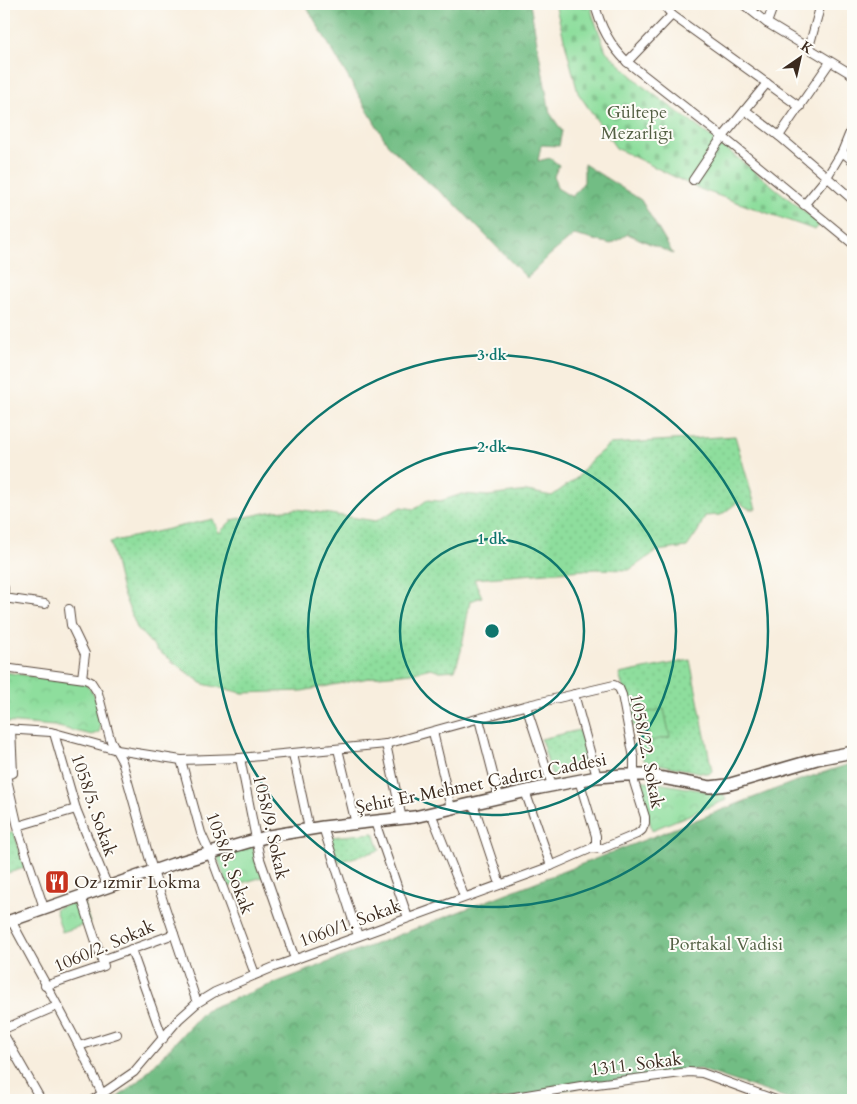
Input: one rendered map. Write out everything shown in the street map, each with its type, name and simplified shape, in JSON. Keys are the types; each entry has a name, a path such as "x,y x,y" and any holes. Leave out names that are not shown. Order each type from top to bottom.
{"main road":[{"name":"Şehit Er Mehmet Çadırcı Caddesi","path":"7,922 153,871 256,839 322,827 402,819 552,785 597,777 646,775 718,787 817,759 853,752"}],"street":[{"path":"595,4 598,19 605,33 627,62 723,137 853,244"},
{"path":"663,4 672,15 800,107"},
{"path":"743,4 767,23 853,75"},
{"path":"767,23 774,4"},
{"path":"809,47 821,4"},
{"path":"627,62 672,15"},
{"path":"779,136 830,62"},
{"path":"693,180 723,137 767,83"},
{"path":"745,110 779,136 853,200"},
{"path":"804,205 827,176 850,139 853,125"},
{"path":"842,152 853,161"},
{"path":"4,588 4,611"},
{"path":"4,598 45,604"},
{"path":"69,609 71,624 85,654 82,678"},
{"path":"4,668 82,678 91,682 98,694 110,739 122,760 153,871 197,1003"},
{"name":"1058/22. Sokak","path":"574,694 618,685 622,695 634,758 634,782 645,823"},
{"path":"44,908 18,826 5,775 13,773 7,729 54,733 117,750 181,760 240,758 386,744 574,694 597,777"},
{"path":"526,706 552,785"},
{"path":"479,719 499,797"},
{"path":"433,732 451,808"},
{"name":"1058/5. Sokak","path":"54,733 76,809 108,887"},
{"path":"386,744 402,819"},
{"path":"338,749 356,824"},
{"path":"293,754 309,829"},
{"name":"1058/9. Sokak","path":"240,758 260,859 294,959"},
{"name":"1058/8. Sokak","path":"181,760 200,833 210,853 255,974"},
{"path":"579,780 596,836 596,844 592,848"},
{"path":"525,791 551,866"},
{"path":"473,803 500,884"},
{"path":"18,826 76,809"},
{"path":"432,813 464,896"},
{"path":"375,822 408,918"},
{"name":"1060/1. Sokak","path":"92,1100 134,1072 179,1019 197,1003 214,992 294,959 551,866 592,848 601,849 637,834 642,830 645,823"},
{"path":"322,827 358,936"},
{"path":"81,896 102,960"},
{"path":"7,922 80,1046 102,1094"},
{"name":"1060/2. Sokak","path":"45,986 104,966 102,960 174,934"},
{"path":"131,949 163,1039"},
{"path":"4,1029 57,1006"},
{"path":"80,1046 117,1034"},
{"path":"4,1035 42,1100"},
{"name":"1311. Sokak","path":"496,1100 581,1086 689,1072 702,1073 776,1100"}],"green space":[{"path":"305,4 530,4 550,113 562,131 559,146 541,145 538,161 550,158 559,165 554,176 557,188 572,197 584,182 584,164 641,200 673,254 628,234 611,244 574,235 527,278 452,201 432,186 388,145"},
{"name":"Gültepe Mezarlığı","path":"555,4 590,4 606,51 644,87 714,139 820,224 815,230 697,188 616,148 578,93"},
{"path":"735,436 756,509 749,509 738,502 721,515 705,516 687,547 657,551 629,570 595,569 474,579 482,597 470,601 461,651 455,670 440,671 431,668 302,691 243,693 203,684 157,650 137,628 122,591 110,542 213,519 219,533 232,520 274,511 297,509 376,521 401,507 415,509 427,500 440,501 462,494 488,496 527,491 552,496 578,477 591,460 610,444"},
{"path":"690,660 712,771 709,774 647,762 643,759 619,674"},
{"path":"4,672 85,684 99,706 101,726 99,732 92,735 54,726 4,722"},
{"path":"664,709 670,737 650,741 645,713"},
{"path":"579,730 589,760 588,764 570,769 567,773 552,776 541,739"},
{"name":"Portakal Vadisi","path":"853,763 853,1100 792,1100 699,1069 498,1100 114,1100 139,1081 205,1010 794,782"},
{"path":"639,780 724,794 726,800 652,830"},
{"path":"14,832 25,868 4,874 4,834"},
{"path":"374,833 380,850 338,862 330,837"},
{"path":"252,845 263,877 228,887 217,856"},
{"path":"82,898 90,923 62,932 55,909"}],"place":[{"name":"Oz ızmir Lokma","path":"57,882"}]}
